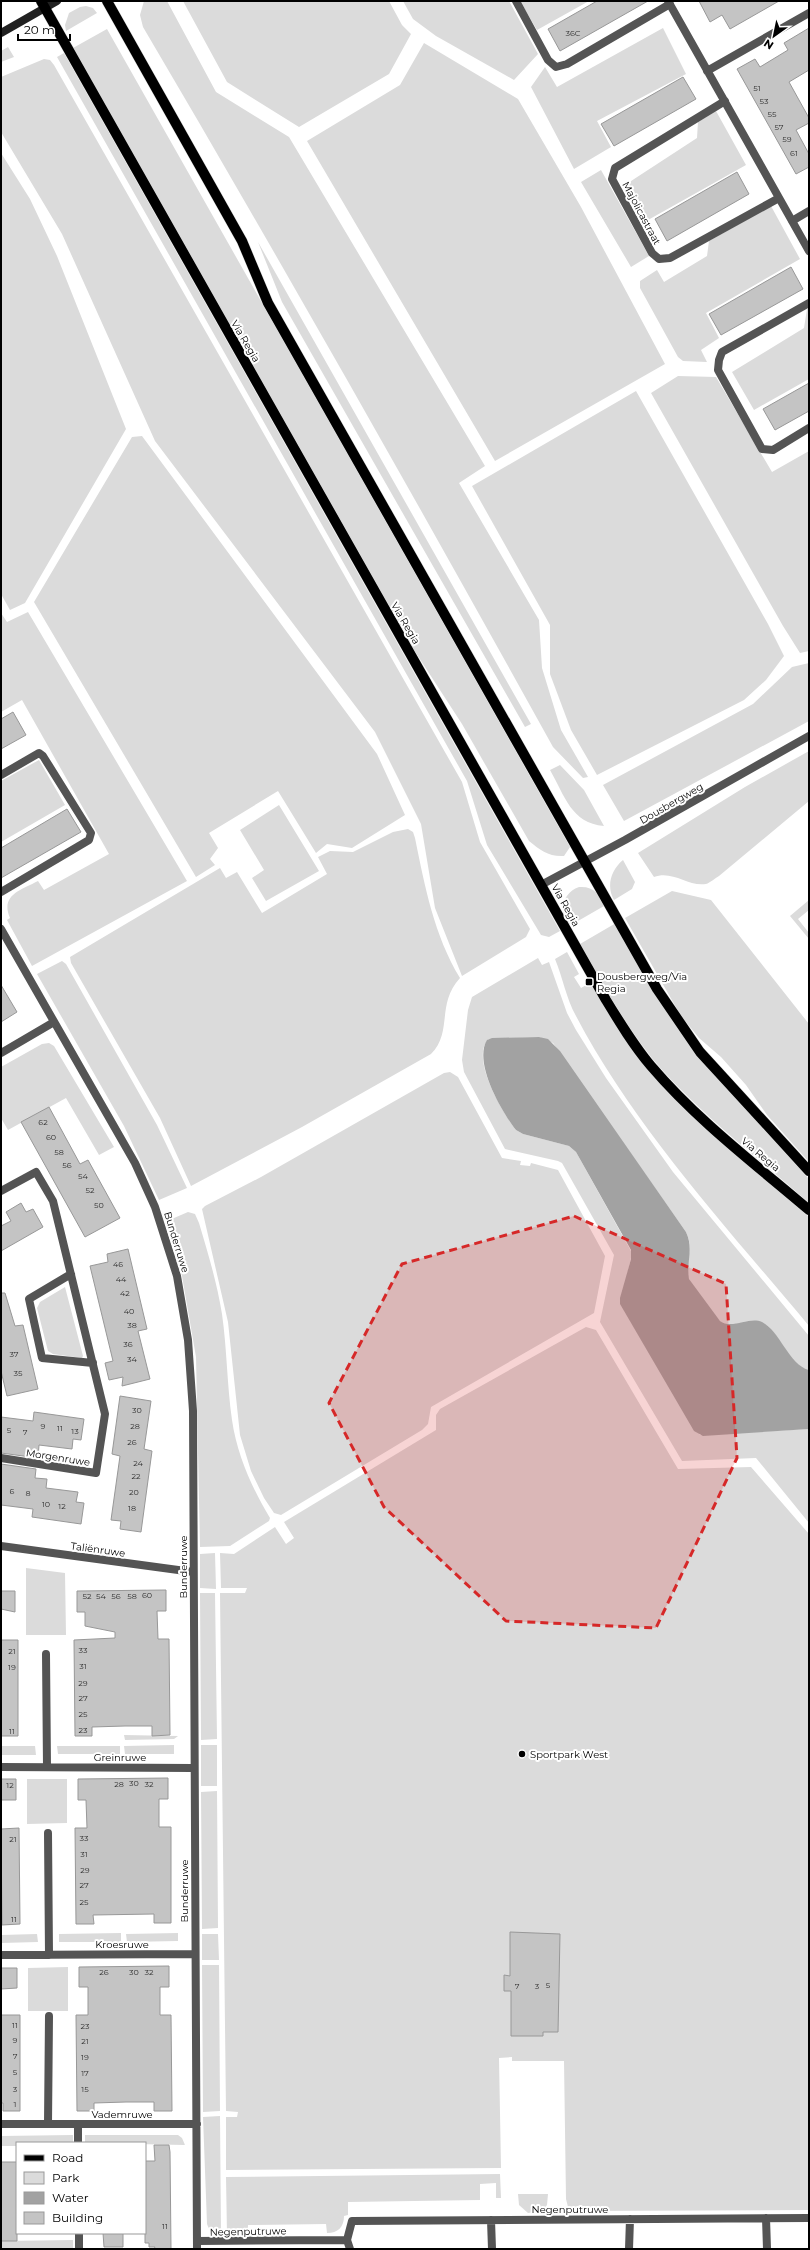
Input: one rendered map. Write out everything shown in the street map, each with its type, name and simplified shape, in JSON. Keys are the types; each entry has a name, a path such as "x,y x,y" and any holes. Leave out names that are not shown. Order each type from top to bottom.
{"main road":[{"path":"107,1 242,241 268,303 585,862 677,1021 700,1052 809,1172"},
{"name":"Via Regia","path":"43,5 606,1000 651,1065 679,1096 713,1129 809,1210"}],"street":[{"path":"1,33 43,5 57,1"},
{"path":"516,1 548,60 556,67 567,64 669,2 809,251"},
{"path":"707,70 809,13"},
{"name":"Majolicastraat","path":"725,101 615,168 612,179 652,253 659,259 670,258 779,198"},
{"path":"792,221 809,211"},
{"path":"809,303 722,352 718,370 762,449 773,450 809,428"},
{"name":"Dousbergweg","path":"541,885 585,862 809,736"},
{"path":"1,775 39,753 43,756 91,833 89,840 1,892"},
{"name":"Bunderruwe","path":"1,929 138,1170 160,1219 177,1276 188,1340 193,1411 197,2245"},
{"path":"1,1052 54,1022"},
{"name":"Morgenruwe","path":"1,1191 36,1172 53,1200 106,1414 96,1473 1,1458"},
{"path":"71,1274 29,1299 42,1358 93,1363"},
{"name":"Taliënruwe","path":"1,1546 193,1572"},
{"path":"46,1654 47,1767"},
{"name":"Greinruwe","path":"1,1767 194,1768"},
{"path":"48,1833 49,1955"},
{"name":"Kroesruwe","path":"1,1955 195,1954"},
{"path":"48,2124 49,2016"},
{"name":"Vademruwe","path":"1,2124 197,2124"},
{"path":"78,2124 78,2142"},
{"path":"766,2218 767,2249"},
{"name":"Negenputruwe","path":"197,2245 347,2240 352,2221 809,2218"},
{"path":"630,2219 630,2249"},
{"path":"491,2220 492,2249"},
{"path":"79,2234 79,2249"},
{"path":"347,2240 350,2249"}],"highlighted area":[{"path":"574,1216 726,1284 737,1458 656,1628 506,1621 384,1507 329,1403 402,1264"}],"green space":[{"path":"144,1 167,1 216,92 289,137 485,466 459,483 539,620 542,668 561,730 588,777 583,778 553,747 350,386 143,27 140,15"},
{"path":"183,1 389,1 402,25 411,34 389,74 299,127 227,82"},
{"path":"403,1 509,1 538,54 514,80 436,36 413,19"},
{"path":"520,1 589,1 537,30"},
{"path":"86,6 93,8 97,13 66,31 65,25 69,13 80,7"},
{"path":"663,28 686,74 597,121 611,147 574,169 531,87 545,67 557,87"},
{"path":"107,29 570,847 564,856 549,854 529,841 462,724 414,650 73,48"},
{"path":"424,43 518,99 581,207 665,364 495,461 307,141 400,85"},
{"path":"8,47 14,57 1,62 1,51"},
{"path":"64,53 560,931 549,937 541,935 487,845 467,781 57,57"},
{"path":"44,59 50,60 54,65 462,782 480,842 530,929 526,937 462,976 435,908 421,824 375,732 155,441 62,234 1,132 1,77"},
{"path":"716,111 746,165 648,220 628,183 697,138 698,122"},
{"path":"1,153 30,199 57,256 126,429 25,603 10,610 1,594"},
{"path":"601,170 649,256 631,267 581,182"},
{"path":"771,206 800,259 706,313 719,338 701,350 707,362 683,361 678,357 640,288 640,281 657,270 664,282 707,256 709,241"},
{"path":"258,242 531,724 525,727 282,302"},
{"path":"809,308 809,379 754,410 732,372 804,328 807,309"},
{"path":"678,376 716,377 772,472 809,451 809,651 800,653 783,626 651,393"},
{"path":"636,391 768,624 784,656 766,680 744,700 597,775 571,730 550,674 550,625 472,486"},
{"path":"142,436 377,754 405,815 352,848 327,844 316,853 278,791 209,833 218,848 210,859 215,865 196,877 34,602 132,437"},
{"path":"28,612 187,881 32,966 7,920 10,918 8,904 10,899 14,894 38,881 44,890 109,854 22,700 1,712 1,613 7,622"},
{"path":"809,663 809,721 624,821 603,785 753,704 792,667"},
{"path":"809,751 809,801 719,876 706,884 693,883 674,877 661,875 654,877 638,853 745,787"},
{"path":"39,760 65,805 1,842 1,781"},
{"path":"560,765 584,790 604,826 593,824 584,820 570,807 550,770"},
{"path":"279,805 319,871 266,901 252,878 264,870 240,830"},
{"path":"408,829 413,832 415,838 437,928 443,945 460,978 448,998 444,1027 438,1045 431,1054 302,1127 191,1186 160,1118 71,963 70,957 220,868 226,878 237,872 262,913 327,874 318,857 330,851 353,852 393,832"},
{"path":"623,860 635,882 632,889 614,900 610,889 611,878 615,868"},
{"path":"579,887 592,889 598,894 604,906 571,925 564,915 563,904 565,898 573,890"},
{"path":"672,891 711,900 809,1024 809,1162 767,1115 746,1085 721,1057 699,1038 681,1016 625,918"},
{"path":"809,900 809,910 798,919 809,933 809,939 790,916"},
{"path":"616,923 677,1027 702,1061 809,1179 809,1203 697,1106 663,1071 628,1026 580,944"},
{"path":"567,952 579,974 574,977 581,988 590,983 629,1045 710,1131 809,1217 809,1326 684,1177 654,1138 599,1057 576,1016 555,959"},
{"path":"538,958 542,965 549,962 567,1013 576,1030 606,1078 673,1172 809,1336 809,1370 802,1367 790,1356 776,1335 765,1324 754,1321 732,1324 722,1323 707,1306 688,1278 687,1266 690,1248 686,1232 553,1043 539,1037 489,1039 484,1047 483,1058 485,1071 496,1098 516,1130 523,1134 569,1146 576,1152 631,1251 631,1258 621,1301 700,1435 809,1429 809,1523 756,1458 682,1461 600,1322 614,1255 562,1163 505,1149 464,1072 462,1060 468,1010 472,997"},
{"path":"62,961 66,964 157,1125 187,1188 159,1200 124,1126 37,974"},
{"path":"49,1043 54,1046 114,1147 99,1155 66,1098 8,1130 1,1118 1,1067 42,1044"},
{"path":"450,1072 458,1077 502,1158 521,1161 520,1165 530,1166 531,1163 558,1170 605,1256 594,1313 431,1407 428,1424 422,1430 281,1515 274,1513 264,1498 251,1471 240,1435 228,1322 202,1209 444,1073"},
{"path":"188,1212 195,1214 199,1223 218,1291 224,1327 229,1394 234,1433 241,1458 251,1483 270,1518 269,1521 230,1546 200,1547 196,1357 182,1276 167,1221"},
{"path":"65,1287 83,1356 82,1358 53,1354 48,1351 37,1308 40,1302"},
{"name":"Sportpark West","path":"586,1327 596,1330 678,1469 751,1467 809,1534 809,2210 573,2211 568,2207 566,2199 564,2061 512,2061 512,2057 499,2058 501,2168 226,2170 226,2117 237,2117 238,2112 226,2111 220,1593 245,1593 247,1588 221,1588 220,1553 234,1554 275,1527 286,1544 294,1538 284,1522 436,1430 436,1415 440,1409"},
{"path":"215,1553 216,1589 200,1588 200,1554"},
{"path":"26,1568 65,1573 66,1635 26,1635"},
{"path":"200,1593 215,1593 217,1739 201,1740"},
{"path":"124,1735 178,1736 174,1739 125,1740"},
{"path":"174,1745 174,1754 125,1754 124,1746"},
{"path":"201,1745 217,1745 217,1786 201,1786"},
{"path":"1,1746 35,1746 36,1755 1,1755"},
{"path":"57,1746 120,1746 120,1754 58,1754"},
{"path":"27,1779 67,1779 67,1823 27,1824"},
{"path":"217,1791 218,1928 202,1929 201,1792"},
{"path":"121,1933 121,1942 59,1942 59,1934"},
{"path":"178,1933 178,1941 127,1942 126,1934"},
{"path":"37,1934 38,1942 1,1943 1,1935"},
{"path":"202,1934 218,1934 219,1960 202,1960"},
{"path":"202,1965 219,1965 220,2111 203,2112"},
{"path":"68,1967 68,2011 28,2011 28,1968"},
{"path":"220,2116 221,2234 216,2234 212,2232 207,2224 203,2117"},
{"path":"73,2135 73,2142 16,2142 16,2146 1,2146 1,2136"},
{"path":"85,2135 178,2135 182,2138 185,2145 146,2144 146,2142 85,2142"},
{"path":"500,2174 501,2198 496,2198 496,2183 480,2184 480,2200 348,2202 348,2215 344,2216 342,2226 337,2231 331,2233 327,2233 326,2224 248,2225 248,2234 227,2235 226,2177"},
{"path":"518,2194 548,2194 547,2205 542,2211 528,2213 519,2205"},
{"path":"73,2240 73,2249 1,2249 1,2241"}],"water":[{"path":"539,1037 548,1039 560,1051 686,1232 690,1250 688,1267 689,1279 720,1321 730,1324 752,1321 762,1322 774,1333 796,1362 809,1370 809,1429 703,1436 694,1431 620,1304 620,1298 631,1259 631,1250 576,1152 569,1146 523,1134 516,1130 497,1100 491,1087 486,1074 484,1061 484,1050 487,1040 492,1038"}],"building":[{"path":"597,1 648,1 560,51 548,29"},
{"path":"699,1 779,1 730,29 722,15 710,22"},
{"path":"809,28 809,70 789,82 809,118 809,123 796,130 809,154 809,167 796,174 737,69 755,59 760,67 788,50 784,43"},
{"path":"683,77 696,99 614,146 601,124"},
{"path":"737,172 749,194 667,241 655,219"},
{"path":"791,267 803,289 721,335 709,314"},
{"path":"809,383 809,411 775,430 763,409"},
{"path":"13,712 26,735 1,749 1,719"},
{"path":"67,809 81,832 1,878 1,848"},
{"path":"1,985 17,1012 1,1022"},
{"path":"49,1107 80,1164 88,1160 120,1218 85,1237 21,1122"},
{"path":"21,1203 26,1212 33,1209 43,1227 1,1251 1,1226 11,1221 6,1212"},
{"path":"128,1249 147,1329 138,1331 150,1379 122,1386 123,1377 109,1380 105,1363 113,1361 90,1266 108,1262 107,1254"},
{"path":"1,1293 5,1293 15,1326 23,1325 38,1389 7,1396 1,1371"},
{"path":"120,1396 151,1401 144,1449 152,1451 141,1532 120,1529 121,1521 111,1520 120,1456 112,1454"},
{"path":"34,1412 84,1419 81,1440 73,1439 72,1449 39,1445 38,1458 1,1453 1,1417 33,1421"},
{"path":"1,1464 36,1469 35,1478 47,1479 46,1488 78,1492 76,1502 84,1503 81,1524 32,1517 33,1509 1,1505"},
{"path":"166,1590 166,1611 157,1611 158,1639 169,1639 170,1735 152,1736 152,1726 125,1726 92,1727 92,1736 75,1736 74,1640 115,1638 115,1632 85,1626 85,1612 77,1612 77,1591"},
{"path":"1,1591 15,1591 15,1612 1,1609"},
{"path":"1,1640 18,1640 18,1736 1,1736"},
{"path":"168,1778 168,1799 159,1799 159,1827 171,1827 171,1923 154,1923 154,1914 93,1915 94,1924 76,1924 75,1828 87,1828 86,1800 78,1800 78,1779"},
{"path":"1,1779 16,1779 16,1800 1,1800"},
{"path":"19,1828 20,1924 2,1925 1,1829"},
{"path":"510,1932 560,1934 558,2032 543,2032 543,2036 511,2036 511,1991 504,1991 504,1975 510,1976"},
{"path":"169,1966 169,1987 160,1987 160,2015 171,2015 172,2111 154,2111 154,2102 126,2102 94,2103 94,2111 77,2111 76,2015 88,2015 88,1987 79,1987 79,1967"},
{"path":"1,1968 17,1968 17,1988 1,1989"},
{"path":"1,2015 20,2015 20,2111 3,2111 3,2103 1,2103"},
{"path":"154,2145 169,2145 171,2249 154,2249 155,2247 149,2247 149,2243 145,2243 146,2161 155,2161"},
{"path":"1,2162 16,2162 17,2241 1,2241"},
{"path":"103,2234 123,2234 123,2247 104,2247"}],"place":[{"name":"Dousbergweg/Via Regia","path":"589,982"},
{"name":"Sportpark West","path":"522,1754"}]}
